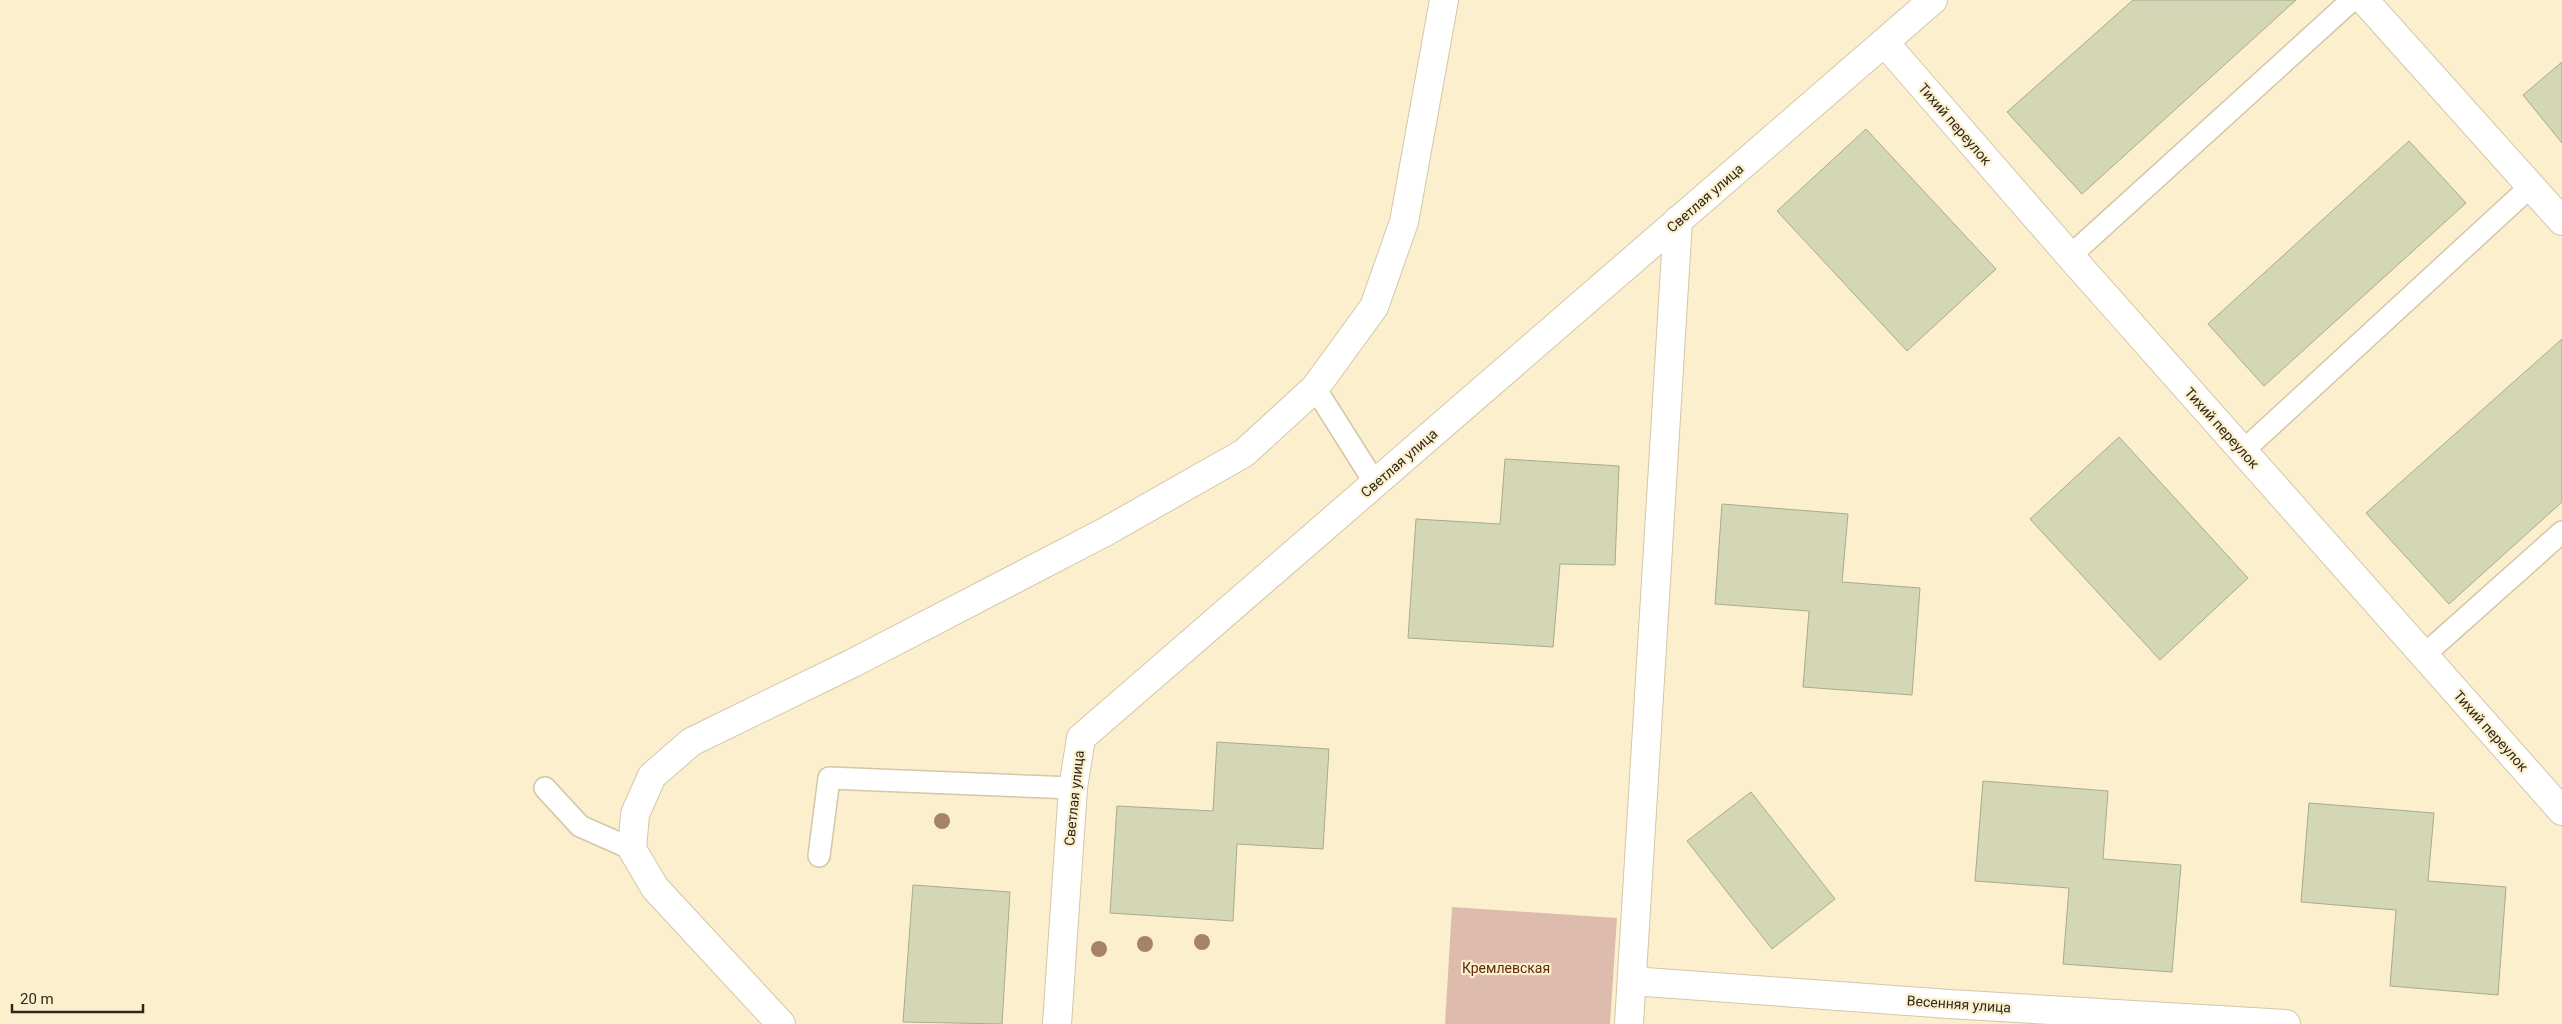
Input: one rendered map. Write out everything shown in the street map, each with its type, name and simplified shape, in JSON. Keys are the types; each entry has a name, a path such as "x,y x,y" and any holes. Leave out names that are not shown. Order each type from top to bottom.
{"street":[{"path":"782,1024 655,888 632,849 635,814 652,776 691,742 871,654 1105,532 1244,453 1315,388 1374,307 1404,222 1444,0"},
{"name":"Светлая улица","path":"1057,1024 1073,788 1081,738 1933,0"},
{"path":"2364,0 2562,221"},
{"name":"Тихий переулок","path":"1885,43 2070,256 2562,811"},
{"path":"1629,1024 1678,220"},
{"name":"Весенняя улица","path":"1632,981 1949,1004 2286,1024"}],"lane":[{"path":"2070,256 2352,0"},
{"path":"2243,451 2531,186"},
{"path":"1315,388 1375,483"},
{"path":"2424,655 2562,532"},
{"path":"819,856 829,778 1073,788"},
{"path":"545,788 580,826 632,849"}],"green space":[{"name":"Кремлевская","path":"1452,907 1617,918 1610,1024 1445,1024"}],"building":[{"path":"2133,0 2296,0 2082,194 2007,112"},
{"path":"2562,62 2562,143 2523,95"},
{"path":"1866,129 1996,269 1907,351 1777,211"},
{"path":"2409,141 2466,203 2264,386 2208,324"},
{"path":"2562,339 2562,502 2449,604 2366,513"},
{"path":"2119,437 2248,578 2160,660 2030,519"},
{"path":"1505,459 1619,466 1615,565 1560,564 1553,647 1408,638 1416,519 1500,524"},
{"path":"1722,504 1848,514 1842,582 1920,588 1912,695 1803,687 1809,611 1715,604"},
{"path":"1217,742 1329,749 1323,849 1237,844 1233,921 1110,913 1117,806 1213,811"},
{"path":"1983,781 2108,791 2103,859 2181,865 2172,972 2063,964 2069,888 1975,881"},
{"path":"1751,792 1835,899 1772,949 1687,841"},
{"path":"2309,803 2434,813 2428,881 2506,887 2498,995 2390,986 2396,910 2301,902"},
{"path":"913,885 1010,892 1002,1024 903,1022"}]}
